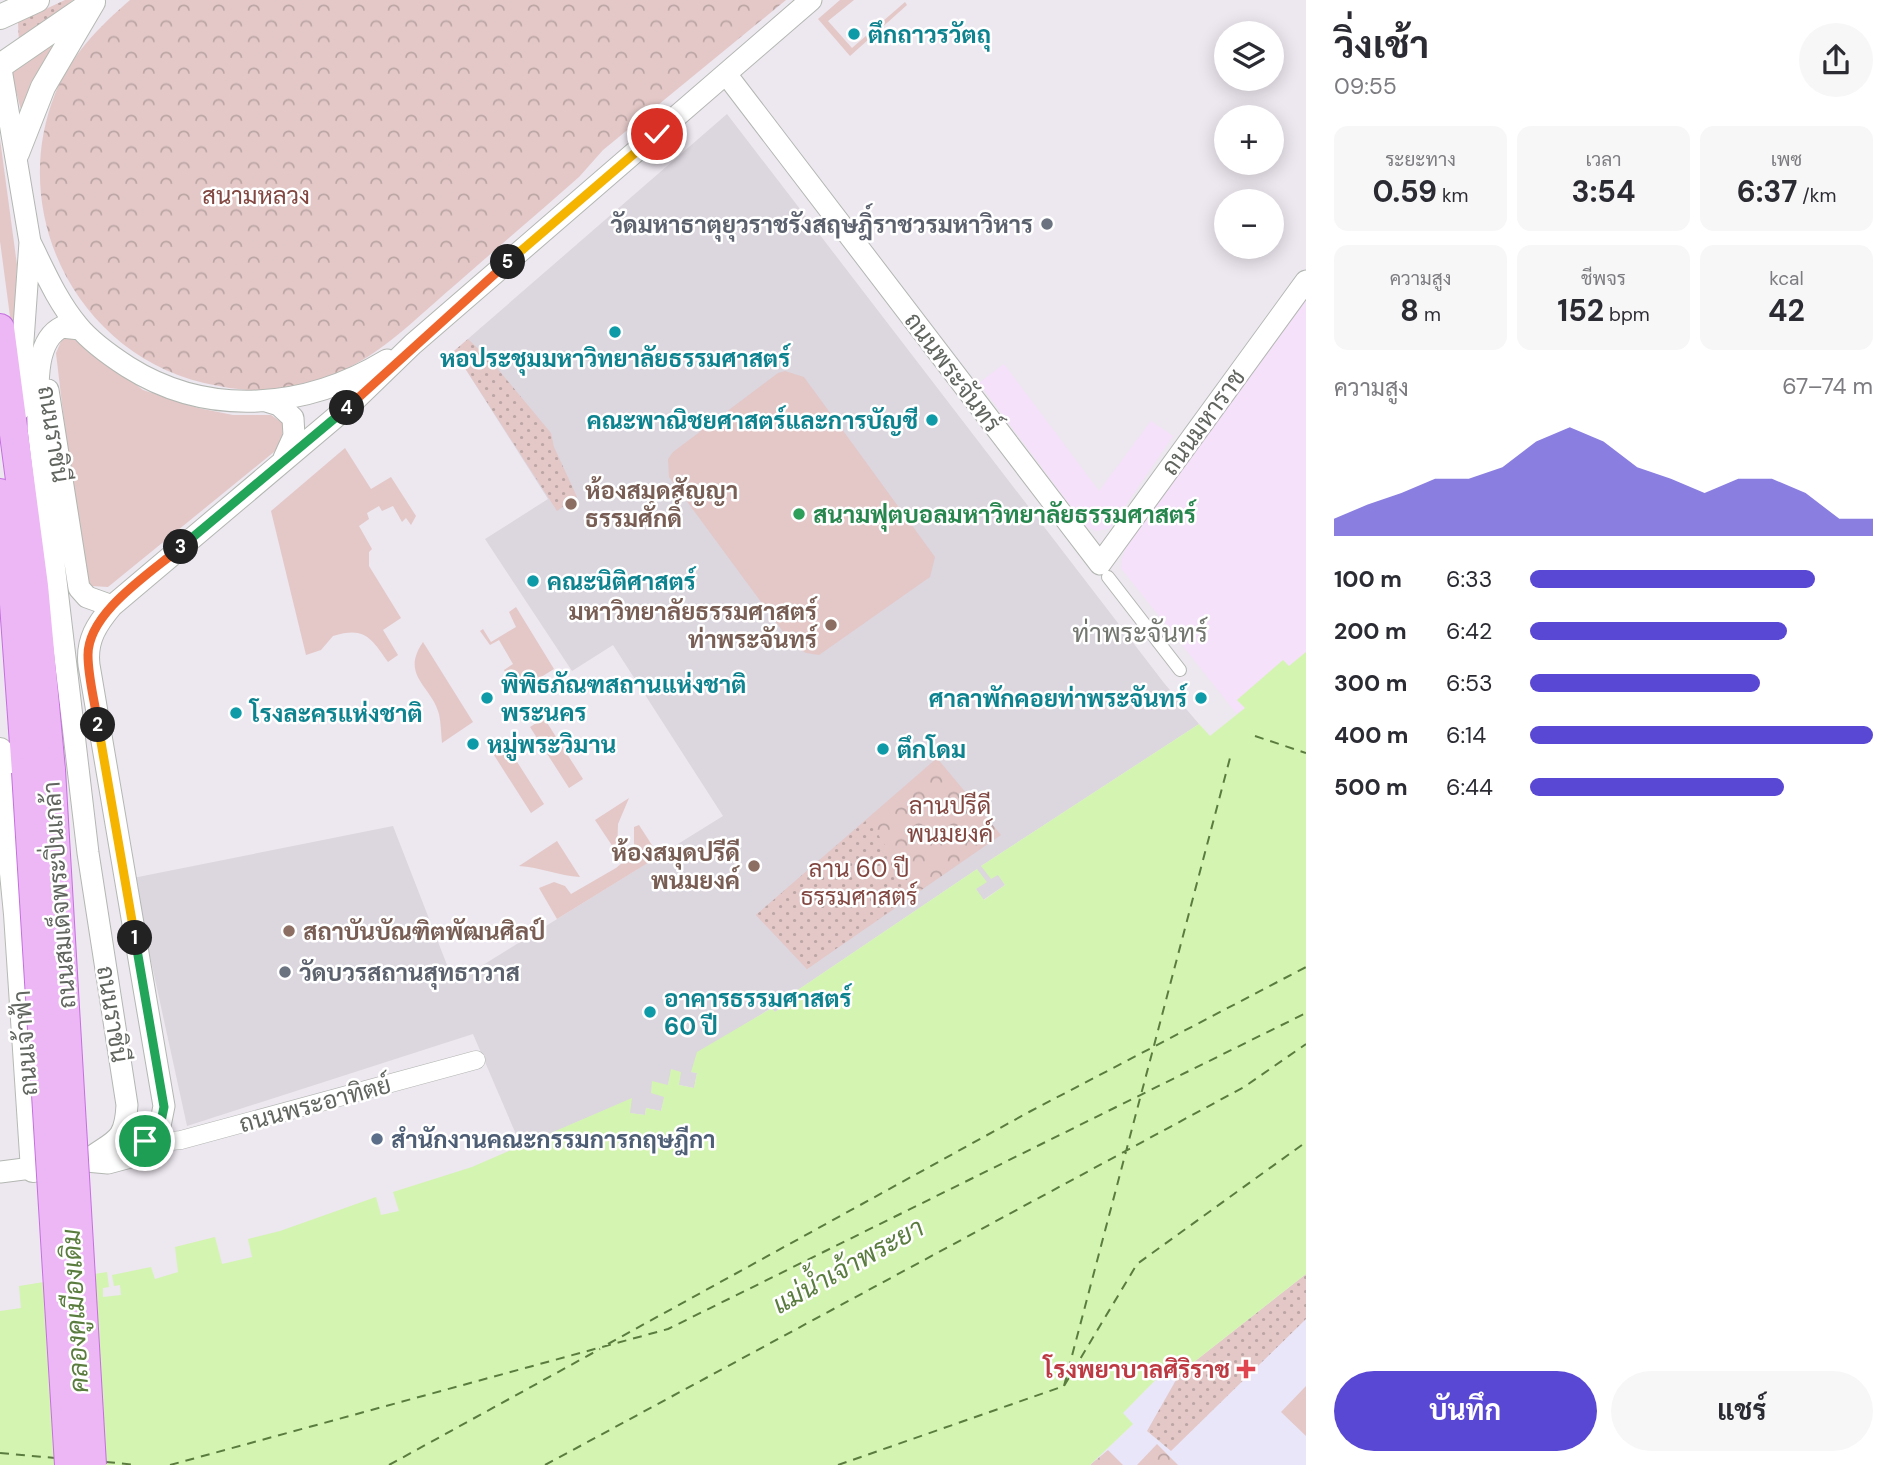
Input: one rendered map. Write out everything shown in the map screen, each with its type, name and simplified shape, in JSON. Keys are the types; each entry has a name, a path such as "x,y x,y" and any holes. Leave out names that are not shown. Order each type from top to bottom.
{"main road":[{"path":"0,17 37,0"},
{"path":"0,65 94,1"},
{"path":"17,153 43,87 94,1"},
{"name":"ถนนสมเด็จพระปิ่นเกล้า","path":"0,328 15,439 92,1465"},
{"name":"ถนนสมเด็จพระปิ่นเกล้า","path":"0,493 39,771 69,1465"},
{"name":"ถนนเจ้าฟ้า","path":"0,750 4,826 41,1168"}],"street":[{"path":"112,606 350,405 414,344 811,0"},
{"name":"ถนนราชินี","path":"0,65 17,153 30,243 25,343 15,439"},
{"name":"ถนนพระจันทร์","path":"726,74 1180,670"},
{"path":"30,243 58,299 80,329 114,358 159,386 218,401 266,401 297,397 348,381 414,344"},
{"name":"ถนนมหาราช","path":"1104,570 1306,281"},
{"path":"41,359 46,341 55,330 62,327 80,329"},
{"name":"ถนนราชินี","path":"41,359 57,439 79,588 86,597 112,606 93,632 88,654 164,1107 156,1137"},
{"name":"ถนนราชินี","path":"41,359 38,428 88,853 127,1105 126,1129"},
{"path":"266,401 279,405 293,418 294,436 282,463"},
{"name":"ถนนพระอาทิตย์","path":"0,1172 82,1161 108,1163 134,1156 156,1137 181,1140 476,1060"},
{"path":"82,1161 114,1142 126,1129 156,1137"}],"shaded area":[{"name":"มหาวิทยาลัยธรรมศาสตร์ ท่าพระจันทร์","path":"727,114 1164,683 1199,724 981,866 998,874 1005,885 983,900 976,889 977,869 780,1002 783,1006 775,1012 771,1008 735,1031 691,1072 697,1073 694,1088 679,1085 672,1069 661,1111 646,1108 645,1115 629,1113 631,1099 521,1146 473,1034 187,1126 133,878 393,826 454,983 723,816 613,645 572,671 485,539 548,499 454,351"},
{"path":"1306,293 1306,652 1289,667 1284,660 1237,700 1245,708 1237,714 1121,568 1122,559 1127,545"},
{"path":"1004,364 1099,491 1151,421 1173,436 1110,528 1097,531 1086,527 979,383"},
{"name":"โรงพยาบาลศิริราช","path":"1306,1274 1306,1465 1090,1465 1133,1425 1123,1413 1172,1364 1181,1373"}],"green space":[{"path":"65,0 73,0 19,43 18,22"},
{"name":"สนามหลวง","path":"130,0 786,0 603,150 579,177 385,345 349,368 327,377 291,389 266,391 204,383 159,367 121,342 89,310 64,273 48,231 40,186 42,140 55,94 69,67 87,42"},
{"path":"840,0 854,0 828,21 852,48 905,2 907,5 850,56 818,19"},
{"path":"67,30 22,114 10,68"},
{"path":"0,139 17,265 13,339 0,241"},
{"path":"62,339 77,339 143,390 198,408 233,415 271,415 284,424 280,447 108,587 91,586 81,565 56,353"},
{"path":"468,339 492,362 551,433 554,447 577,497 557,511 454,351"},
{"name":"สนามฟุตบอลมหาวิทยาลัยธรรมศาสตร์","path":"785,371 804,377 935,557 930,577 819,655 806,653 792,644 669,477 668,459 673,452 778,373"},
{"path":"345,448 371,489 391,477 416,516 411,525 406,518 402,522 393,506 382,511 379,506 367,513 369,519 359,526 372,549 369,552 369,566 401,618 383,630 398,655 388,662 372,641 353,632 333,636 321,650 306,655 271,511"},
{"path":"516,607 554,669 517,692 504,670 513,664 499,640 490,645 480,631 483,629 491,642 516,627 509,612"},
{"path":"423,642 473,722 442,743 439,714 416,672 417,654"},
{"path":"544,718 583,779 569,788 530,727"},
{"path":"505,743 544,804 531,813 492,752"},
{"name":"ลานปรีดี พนมยงค์","path":"937,758 1001,835 807,969 756,915"},
{"path":"629,798 618,824 617,853 595,820"},
{"name":"ลาน 60 ปี ธรรมศาสตร์","path":"868,819 916,893 807,969 756,915"},
{"path":"639,825 659,856 557,919 539,888 554,882 565,886 571,894 616,868 634,853 634,827"},
{"path":"557,841 580,877 519,866"},
{"path":"1306,1274 1306,1319 1171,1451 1147,1431 1180,1373"},
{"path":"1306,1386 1306,1436 1281,1412"},
{"path":"1157,1444 1178,1465 1137,1465"},
{"path":"1108,1450 1123,1465 1090,1465"}],"water":[{"path":"1306,652 1306,1274 1180,1373 1171,1364 1123,1413 1133,1424 1090,1465 0,1465 0,1311 21,1308 19,1286 107,1272 109,1287 103,1288 103,1297 121,1295 120,1285 114,1286 112,1275 151,1267 155,1279 178,1272 175,1247 215,1237 222,1264 252,1257 248,1239 280,1231 376,1197 381,1215 399,1211 393,1192 472,1167 632,1098 630,1113 645,1115 646,1108 661,1111 664,1097 651,1093 652,1081 668,1085 671,1069 681,1072 679,1085 694,1088 697,1073 691,1072 697,1052 772,1008 775,1012 783,1006 780,1002 977,869 987,882 976,889 984,900 1005,885 998,875 991,879 981,866 1199,724 1210,736 1245,708 1237,700 1283,660 1289,666"}],"ferry route":[{"path":"1255,736 1306,753"},
{"path":"1064,1386 1230,758"},
{"path":"608,1344 1029,1112 1306,967"},
{"path":"170,1465 668,1329 1306,1013"},
{"path":"545,1465 1244,1087 1306,1044"},
{"path":"838,1465 1064,1386 1137,1264 1306,1142"},
{"path":"389,1465 600,1349"},
{"path":"0,1453 55,1458"},
{"path":"106,1462 137,1465"}],"place":[{"name":"ตึกถาวรวัตถุ","path":"854,34"},
{"name":"วัดมหาธาตุยุวราชรังสฤษฎิ์ราชวรมหาวิหาร","path":"1047,224"},
{"name":"หอประชุมมหาวิทยาลัยธรรมศาสตร์","path":"615,332"},
{"name":"คณะพาณิชยศาสตร์และการบัญชี","path":"932,420"},
{"name":"ห้องสมุดสัญญา ธรรมศักดิ์","path":"571,504"},
{"name":"สนามฟุตบอลมหาวิทยาลัยธรรมศาสตร์","path":"799,514"},
{"name":"คณะนิติศาสตร์","path":"533,581"},
{"name":"มหาวิทยาลัยธรรมศาสตร์ ท่าพระจันทร์","path":"831,625"},
{"name":"พิพิธภัณฑสถานแห่งชาติ พระนคร","path":"487,698"},
{"name":"ศาลาพักคอยท่าพระจันทร์","path":"1201,698"},
{"name":"โรงละครแห่งชาติ","path":"236,713"},
{"name":"หมู่พระวิมาน","path":"473,744"},
{"name":"ตึกโดม","path":"883,749"},
{"name":"ห้องสมุดปรีดี พนมยงค์","path":"754,866"},
{"name":"สถาบันบัณฑิตพัฒนศิลป์","path":"289,931"},
{"name":"วัดบวรสถานสุทธาวาส","path":"285,972"},
{"name":"อาคารธรรมศาสตร์ 60 ปี","path":"650,1012"},
{"name":"สำนักงานคณะกรรมการกฤษฎีกา","path":"377,1139"},
{"name":"โรงพยาบาลศิริราช","path":"1246,1369"}],"district":[{"name":"ท่าพระจันทร์","path":"1140,633"}],"route":[{"path":"145,1141 153,1143 159,1131 164,1107 93,693 88,654 93,632 112,606 350,405 414,344 657,134"}],"water label":[{"name":"แม่น้ำเจ้าพระยา","path":"848,1266"},
{"name":"คลองคูเมืองเดิม","path":"75,1311"}]}
